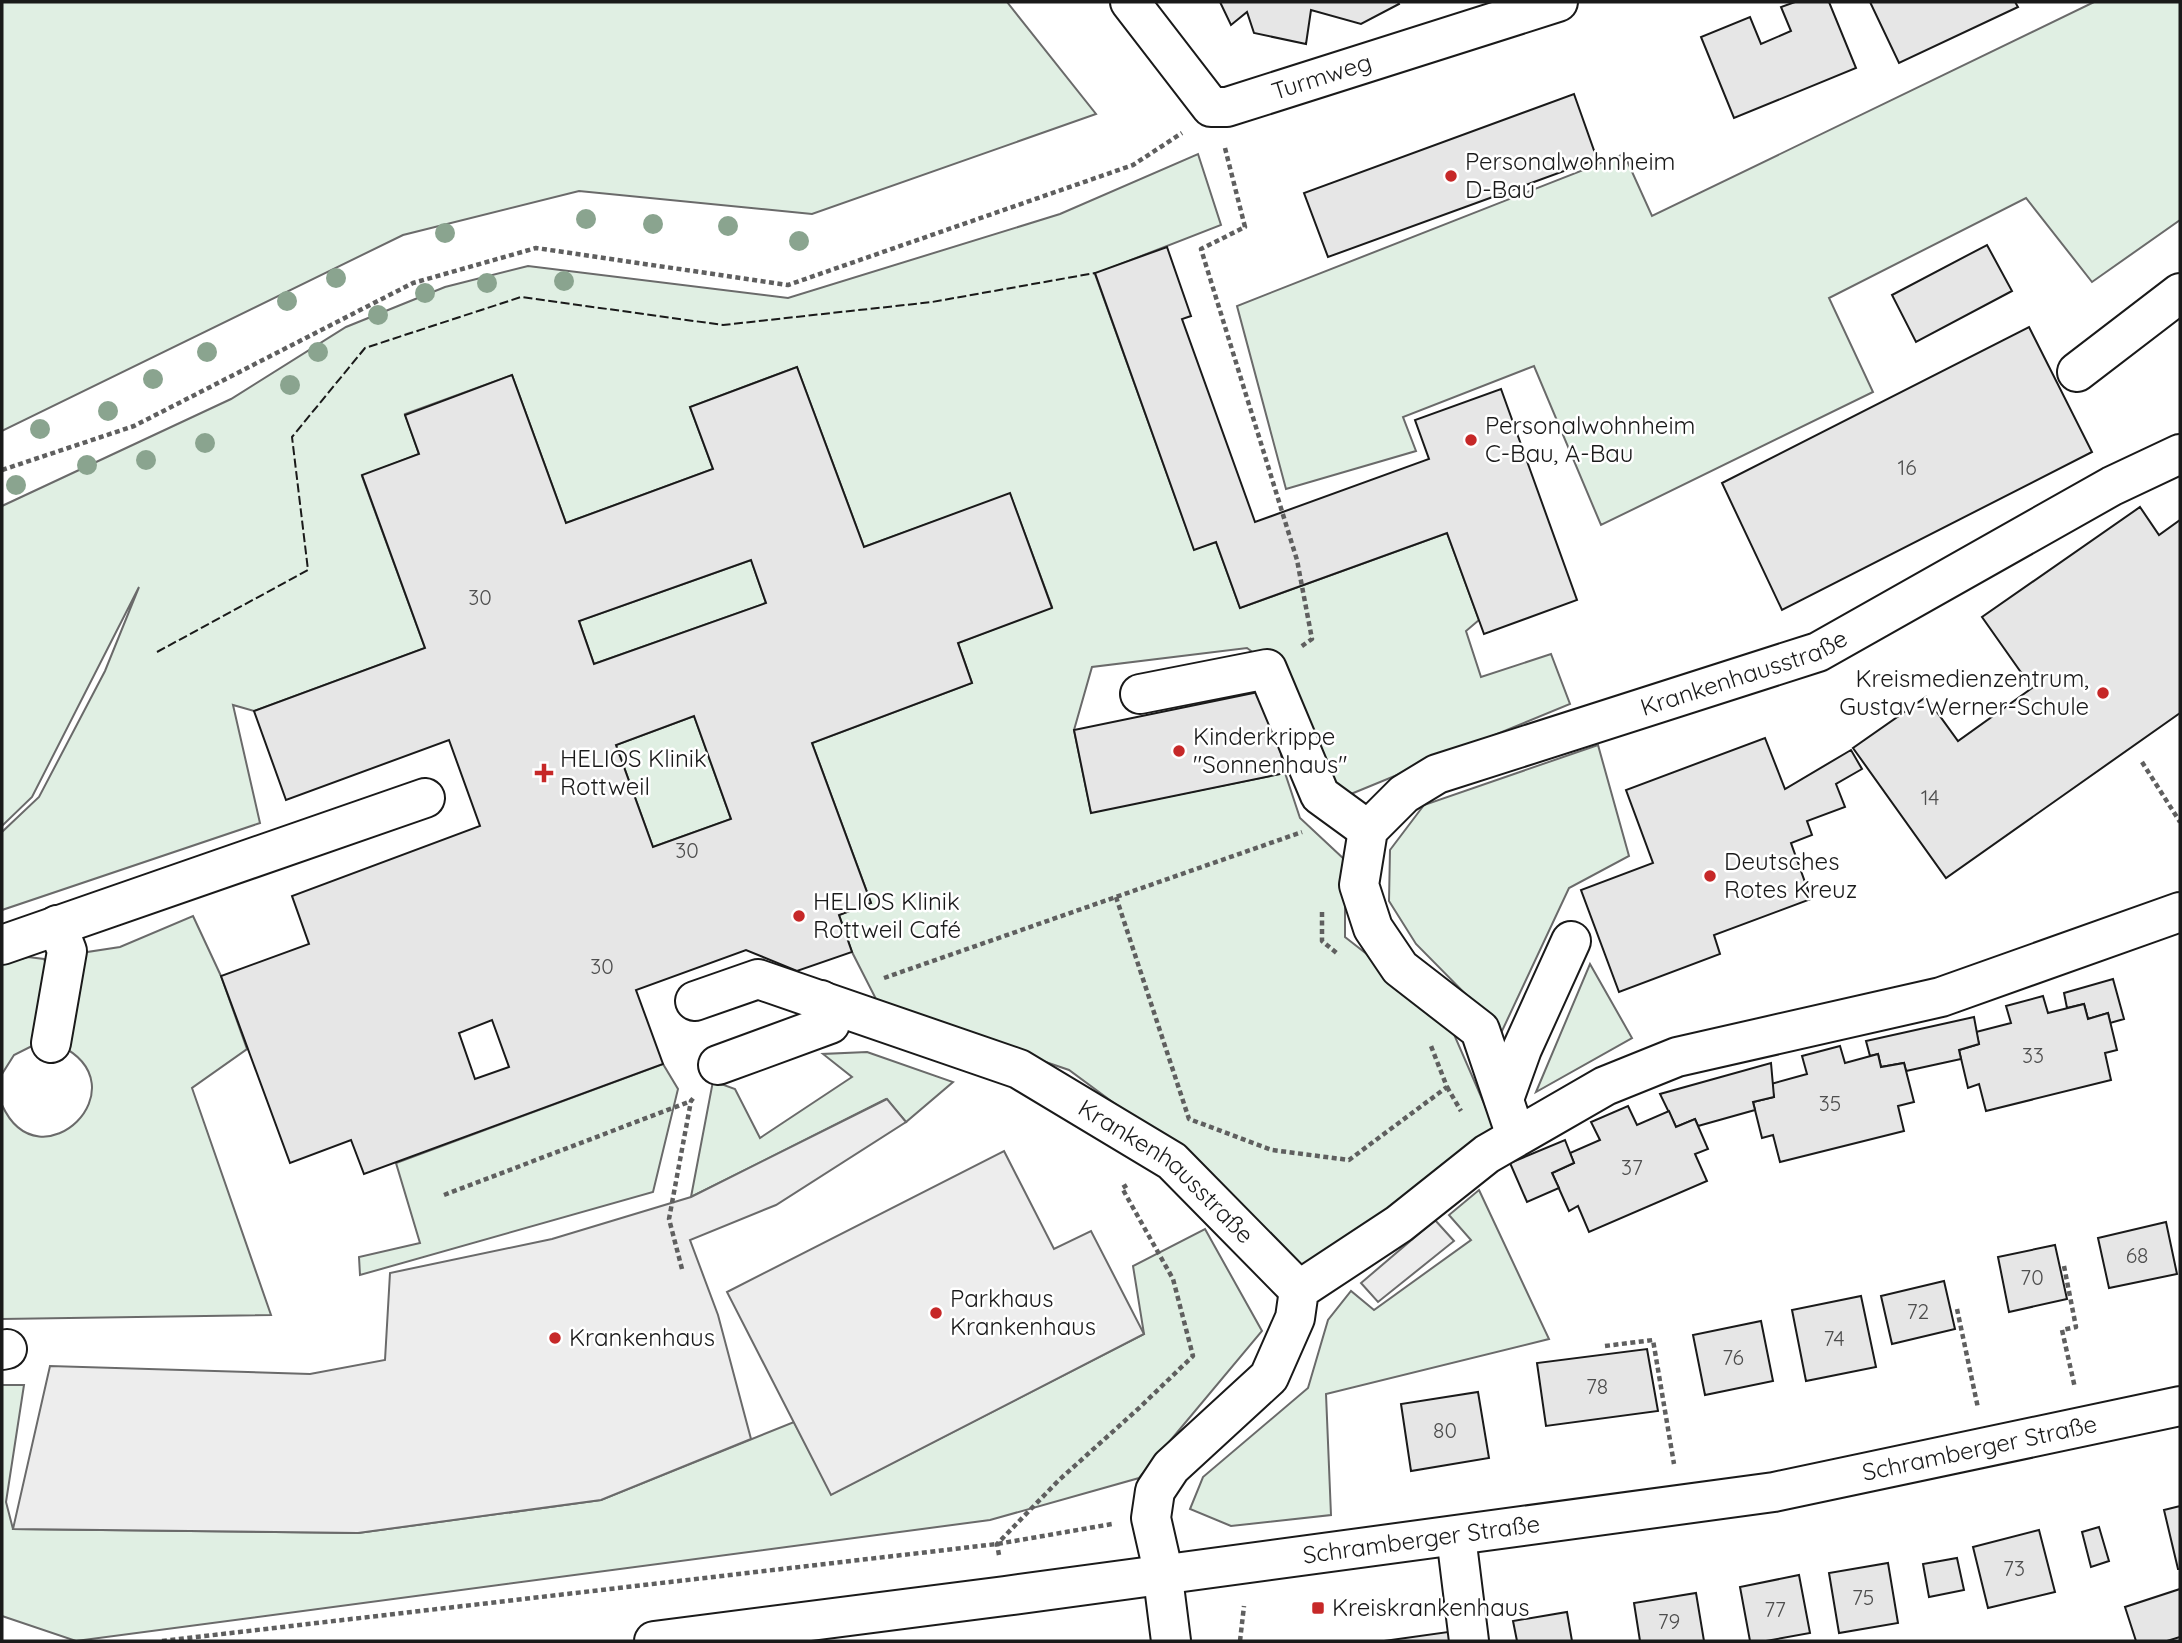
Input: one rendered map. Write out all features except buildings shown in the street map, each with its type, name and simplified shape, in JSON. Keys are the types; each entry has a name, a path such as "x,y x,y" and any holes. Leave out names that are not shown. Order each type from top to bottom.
{"street":[{"path":"1130,2 1211,107"},
{"name":"Turmweg","path":"1211,107 1227,107 1558,2"},
{"path":"2077,372 2180,293"},
{"name":"Krankenhausstraße","path":"1368,830 1404,794 1437,774 1818,652 2112,486 2180,454"},
{"path":"1140,694 1267,669 1320,795 1368,830 1359,885 1373,928 1400,968 1480,1030 1516,1136"},
{"path":"2,945 425,798"},
{"path":"1171,1641 1161,1562 1151,1518 1155,1491 1171,1467 1269,1377 1295,1318 1299,1290 1399,1224 1487,1153 1605,1086 1677,1057 1941,997 2180,912"},
{"path":"51,1043 67,951 57,925"},
{"path":"1504,1099 1522,1049 1571,942"},
{"name":"Krankenhausstraße","path":"695,1001 758,979 1019,1069 1172,1161 1299,1290"},
{"path":"718,1065 830,1024 821,1000"},
{"name":"Schramberger Straße","path":"654,1641 1774,1492 2180,1406"},
{"path":"1456,1536 1469,1641"}],"path":[{"path":"2,470 134,426 413,283 536,248 788,285 1133,165 1195,124 1211,107 1245,227 1201,249 1297,560 1312,639 1267,669"},
{"path":"2141,762 2180,822"},
{"path":"821,1000 1326,824 1368,830"},
{"path":"1116,897 1189,1119 1272,1150 1349,1160 1447,1087 1429,1042"},
{"path":"1322,901 1322,941 1343,959"},
{"path":"682,1269 669,1219 691,1101 718,1065"},
{"path":"444,1195 691,1101"},
{"path":"997,1544 1059,1480 1192,1356 1173,1279 1122,1188 1172,1161"},
{"path":"2064,1266 2076,1327 2062,1331 2083,1427"},
{"path":"1957,1308 1969,1371"},
{"path":"1605,1346 1653,1340 1680,1505"},
{"path":"162,1641 997,1544 1151,1518"}],"green space":[{"path":"2,2 1007,2 1096,114 812,214 579,191 403,235 2,431"},
{"path":"2094,2 2180,2 2180,220 2092,282 2026,198 1829,298 1873,392 1601,525 1534,366 1403,417 1416,451 1286,489 1237,306 1624,154 1652,216"},
{"path":"1198,154 1221,225 1095,274 1194,549 1216,542 1240,608 1447,533 1479,620 1466,631 1481,677 1551,654 1570,704 1346,796 1331,786 1293,682 1247,648 1092,667 1074,730 1091,812 1285,773 1300,818 1345,860 1345,937 1443,1009 1496,1131 1298,1277 1172,1146 1069,1070 879,1005 852,952 839,915 871,903 812,743 972,683 958,643 1052,607 1010,494 864,547 797,367 690,407 713,469 566,523 512,375 405,414 419,454 362,476 425,648 254,711 233,705 260,823 2,910 2,832 39,797 105,671 139,587 32,797 2,826 2,506 231,399 346,327 445,287 528,266 788,298 1060,214"},
{"path":"751,560 766,603 594,664 579,621"},
{"path":"694,716 731,819 653,847 616,745"},
{"path":"1598,745 1629,856 1569,888 1502,1031 1416,944 1389,901 1390,850 1424,805"},
{"path":"193,916 221,976 247,1049 192,1088 271,1315 2,1319 2,1105 19,1128 39,1136 59,1133 77,1122 89,1104 92,1083 83,1063 59,1045 81,953 120,947"},
{"path":"28,957 44,959 51,973 36,1044 14,1055 2,1074 2,964"},
{"path":"1590,964 1632,1038 1536,1092"},
{"path":"867,1052 953,1082 906,1122 886,1099 691,1197 713,1081 735,1089 760,1138 852,1077 823,1054"},
{"path":"663,1064 678,1089 653,1192 360,1275 359,1257 420,1243 396,1163"},
{"path":"1479,1190 1549,1339 1326,1394 1331,1515 1231,1526 1190,1509 1203,1477 1308,1388 1328,1320 1351,1291 1374,1310 1471,1240 1449,1215"},
{"path":"1205,1229 1262,1331 1139,1478 990,1520 76,1641 2,1616 2,1385 24,1385 6,1502 13,1529 358,1533 601,1500 794,1422 832,1494 1144,1334 1133,1266"}],"shaded area":[{"name":"Krankenhaus","path":"887,1099 906,1122 776,1205 690,1240 718,1315 751,1439 601,1500 358,1533 13,1529 50,1366 310,1374 385,1360 390,1273 552,1239 691,1197"},
{"name":"Parkhaus Krankenhaus","path":"1004,1151 1054,1249 1091,1231 1144,1334 831,1495 727,1292"},
{"path":"1435,1220 1454,1241 1378,1302 1361,1283"}],"fence":[{"path":"157,652 308,570 292,437 365,348 521,297 723,325 932,302 1095,273"}],"place":[{"name":"Personalwohnheim D-Bau","path":"1451,176"},
{"name":"Personalwohnheim C-Bau, A-Bau","path":"1471,440"},
{"name":"Kreismedienzentrum, Gustav-Werner-Schule","path":"2103,693"},
{"name":"Kinderkrippe \"Sonnenhaus\"","path":"1179,751"},
{"name":"HELIOS Klinik Rottweil","path":"544,773"},
{"name":"Deutsches Rotes Kreuz","path":"1710,876"},
{"name":"HELIOS Klinik Rottweil Café","path":"799,916"},
{"name":"Parkhaus Krankenhaus","path":"936,1313"},
{"name":"Krankenhaus","path":"555,1338"},
{"name":"Kreiskrankenhaus","path":"1318,1608"}]}
